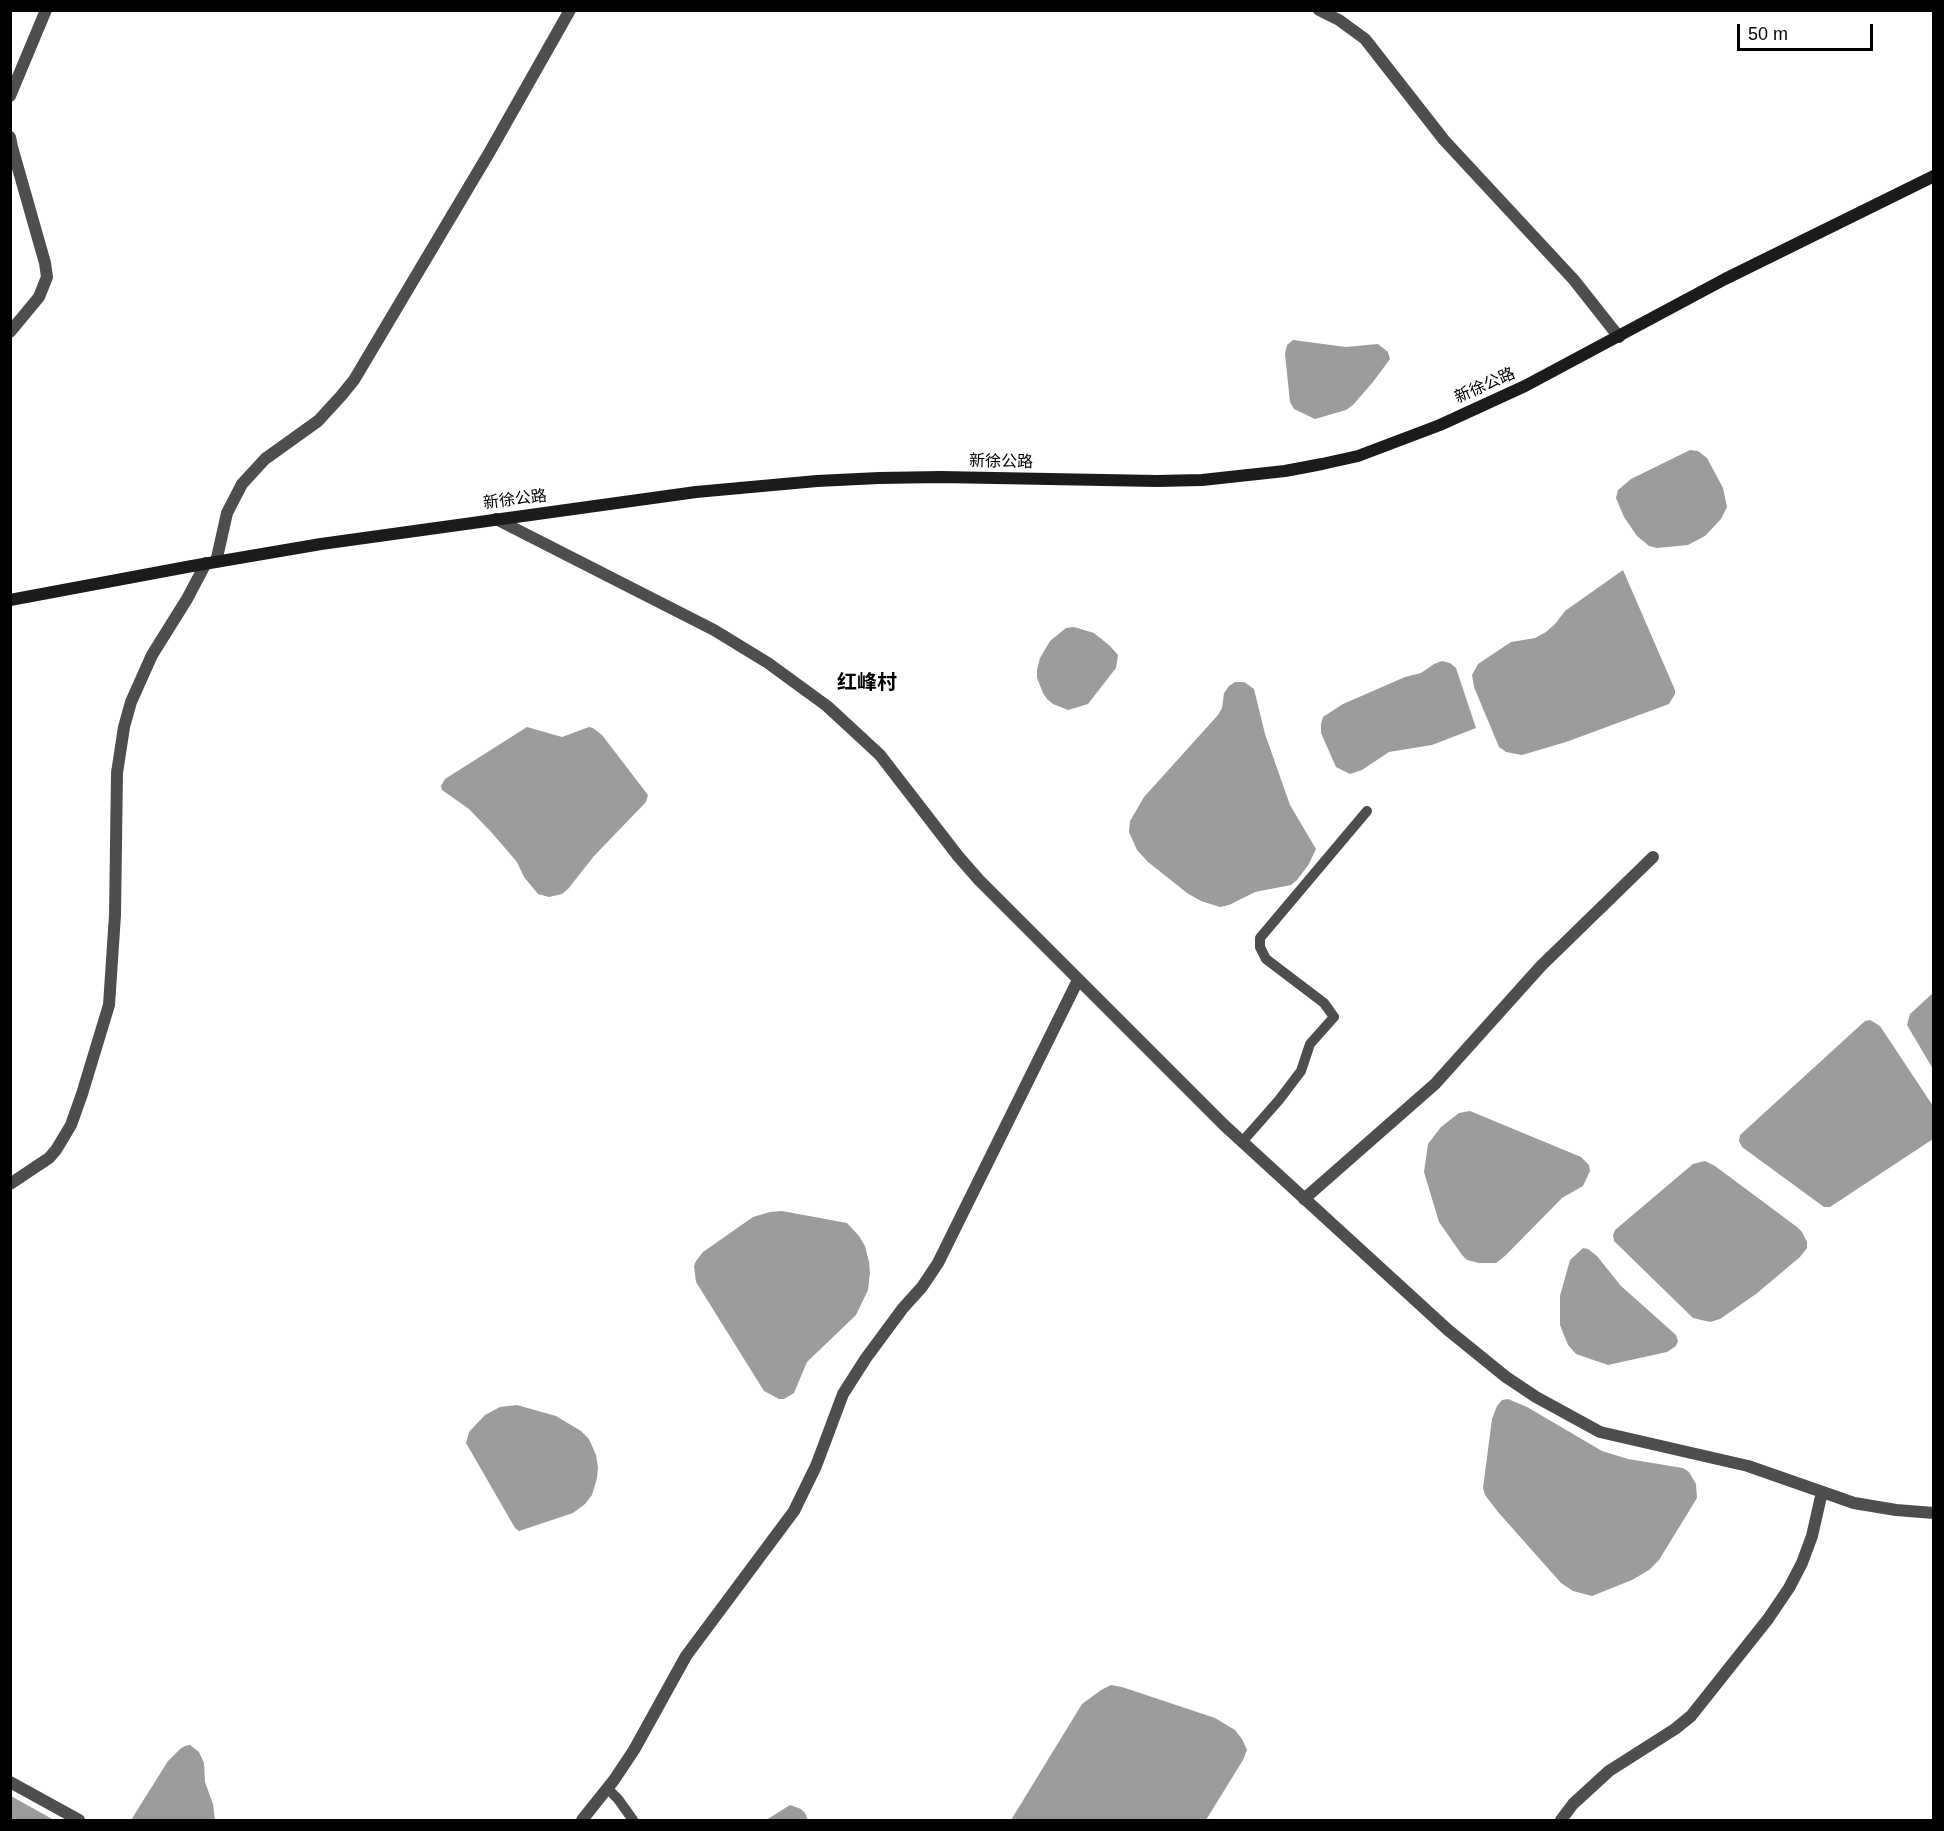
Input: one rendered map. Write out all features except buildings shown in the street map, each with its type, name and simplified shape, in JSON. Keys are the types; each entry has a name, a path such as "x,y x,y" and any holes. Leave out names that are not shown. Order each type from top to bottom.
{"main road":[{"name":"新徐公路","path":"10,600 321,544 696,492 817,481 941,477 1203,480 1285,471 1358,456 1440,425 1525,387 1725,279 1934,176"}],"street":[{"path":"10,96 46,10"},
{"path":"10,1184 49,1158 71,1125 109,1005 116,915 117,774 124,727 131,702 152,655 211,562 227,513 242,484 265,459 318,421 354,380 489,153 570,10"},
{"path":"1319,10 1339,20 1365,39 1444,140 1574,280 1619,337"},
{"path":"10,137 45,263 47,278 39,297 10,332"},
{"path":"496,519 723,635 768,663 827,706 880,755 979,880 1242,1142 1476,1355 1529,1392 1600,1432 1748,1466 1854,1503 1934,1513"},
{"path":"1304,1199 1434,1084 1541,966 1653,856"},
{"path":"582,1821 634,1750 686,1656 794,1511 816,1466 843,1394 866,1358 938,1263 1078,980"},
{"path":"1561,1821 1573,1804 1609,1770 1675,1730 1691,1716 1754,1637 1779,1604 1802,1563 1812,1536 1822,1492"},
{"path":"10,1782 80,1821"}],"lane":[{"path":"1242,1142 1301,1071 1310,1044 1334,1017 1324,1003 1266,959 1260,946 1260,938 1367,811"},
{"path":"607,1788 618,1799 633,1821"}],"shaded area":[{"path":"1293,340 1346,347 1378,344 1388,352 1390,359 1353,405 1346,410 1315,419 1294,409 1290,402 1285,354 1287,345"},
{"path":"1690,450 1698,451 1707,458 1723,488 1727,507 1721,519 1705,536 1688,545 1657,548 1649,546 1637,536 1624,517 1616,498 1618,490 1631,479"},
{"path":"1623,570 1675,690 1669,704 1566,742 1522,755 1506,752 1499,747 1474,687 1472,675 1478,664 1511,642 1535,638 1546,632 1565,611"},
{"path":"1074,627 1094,633 1118,655 1116,668 1088,704 1068,710 1047,699 1037,678 1037,670 1040,658 1050,641 1066,628"},
{"path":"1442,661 1456,668 1476,728 1432,745 1389,752 1362,770 1350,774 1336,767 1321,733 1323,717 1343,704 1405,677 1421,673"},
{"path":"1235,682 1244,682 1254,689 1265,734 1290,805 1316,849 1309,864 1291,885 1255,892 1220,907 1201,901 1187,893 1148,862 1137,850 1129,832 1130,821 1144,797 1218,715 1222,708 1224,693"},
{"path":"527,727 562,737 589,727 593,728 602,735 648,795 646,802 594,856 568,889 562,894 549,897 538,894 524,877 517,862 492,833 469,809 442,790 441,786 445,779"},
{"path":"1933,993 1933,1069 1907,1025 1910,1014"},
{"path":"1870,1020 1880,1026 1933,1106 1933,1139 1830,1207 1824,1207 1742,1147 1739,1141 1740,1135 1865,1021"},
{"path":"1470,1111 1581,1157 1589,1165 1590,1171 1583,1186 1562,1198 1496,1263 1479,1263 1467,1260 1462,1255 1439,1222 1424,1172 1428,1144 1441,1127 1459,1113"},
{"path":"1705,1161 1797,1227 1807,1242 1807,1248 1800,1257 1756,1294 1720,1319 1710,1322 1693,1318 1614,1241 1613,1235 1615,1230 1693,1164"},
{"path":"782,1211 847,1223 865,1246 870,1273 868,1290 856,1315 807,1362 794,1393 784,1399 779,1399 764,1391 696,1282 694,1266 703,1252 753,1217"},
{"path":"1583,1248 1597,1256 1621,1286 1676,1335 1678,1341 1676,1346 1667,1352 1608,1365 1576,1354 1568,1345 1560,1325 1560,1296 1570,1260"},
{"path":"1508,1399 1527,1407 1602,1451 1628,1459 1683,1468 1689,1472 1696,1484 1697,1498 1659,1560 1649,1570 1632,1580 1592,1596 1573,1591 1561,1583 1498,1512 1485,1495 1483,1488 1492,1419 1497,1406 1502,1400"},
{"path":"517,1405 556,1416 581,1431 589,1439 598,1467 592,1495 585,1504 573,1513 519,1531 515,1528 466,1443 469,1432 485,1415 500,1407"},
{"path":"1111,1685 1215,1718 1235,1730 1242,1739 1247,1750 1243,1760 1206,1820 1011,1820 1082,1704"},
{"path":"190,1745 199,1752 204,1763 205,1782 213,1804 215,1820 131,1820 168,1761 180,1749"},
{"path":"11,1796 54,1820 11,1820"},
{"path":"790,1805 801,1809 808,1820 766,1820"}],"district":[{"name":"红峰村","path":"867,683"}]}
